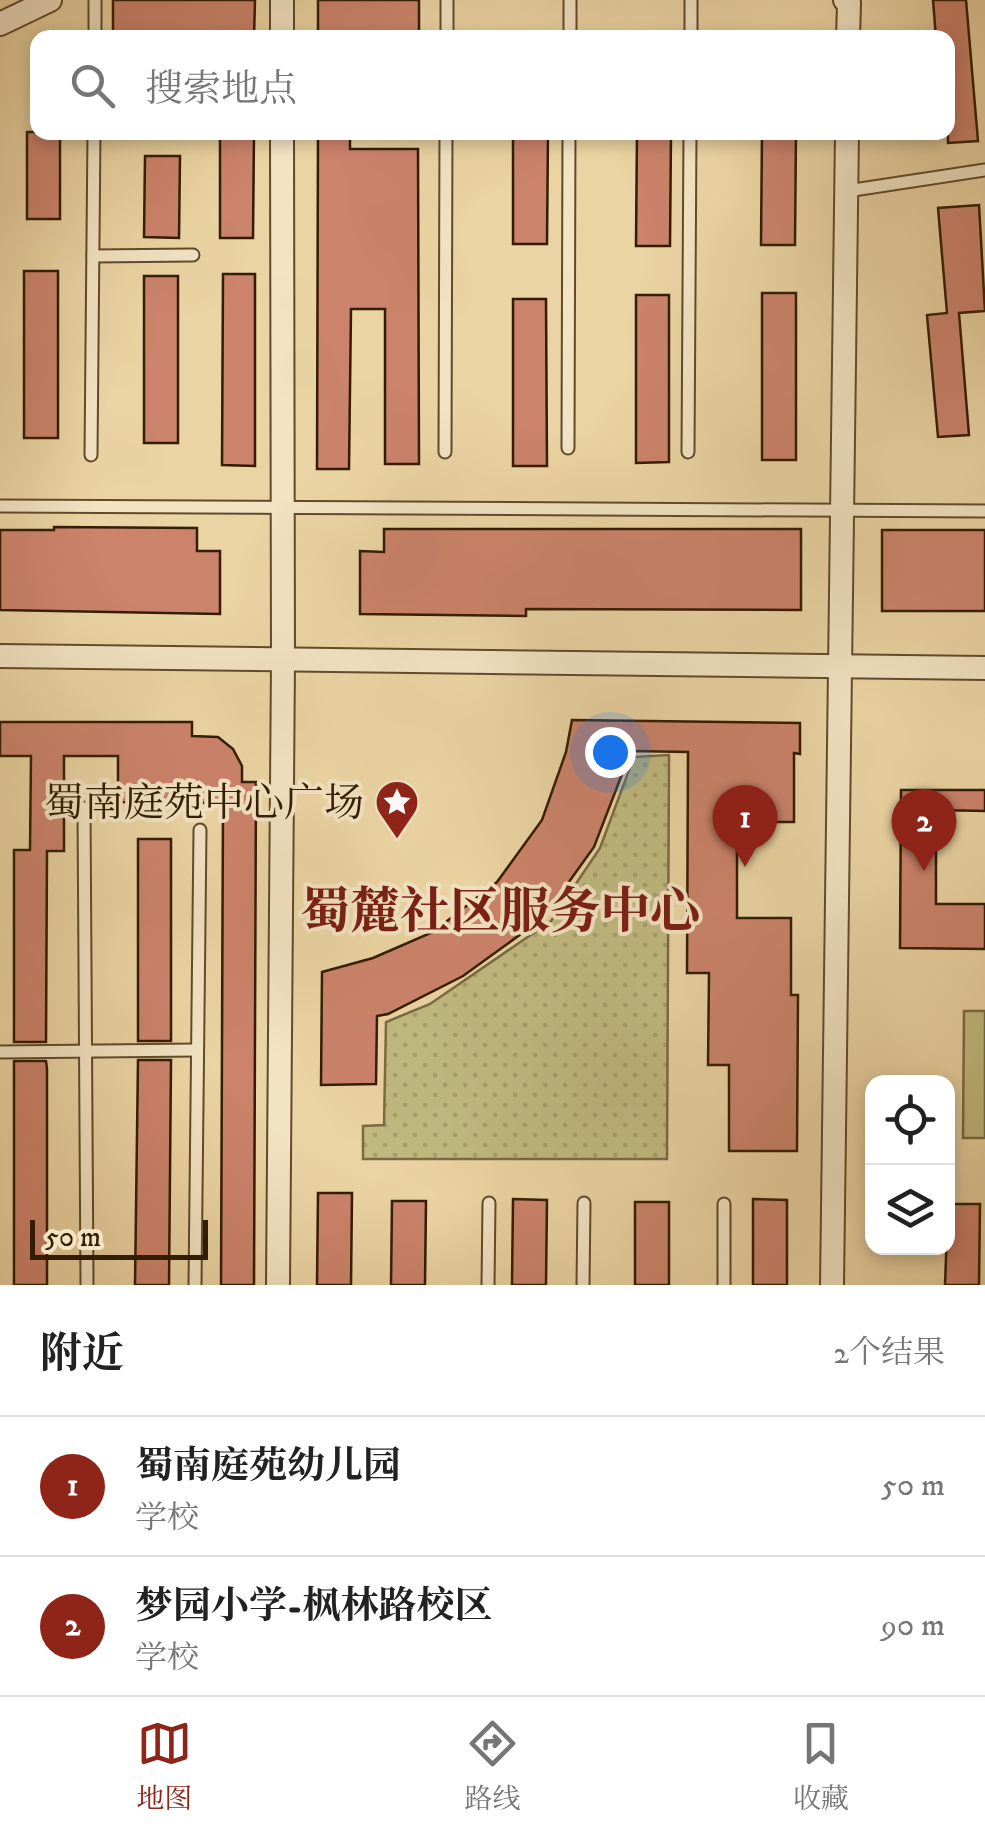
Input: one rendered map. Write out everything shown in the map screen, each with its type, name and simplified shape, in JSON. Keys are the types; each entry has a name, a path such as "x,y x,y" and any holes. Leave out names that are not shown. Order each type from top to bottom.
{"street":[{"path":"0,24 50,0"},
{"path":"282,0 282,30"},
{"path":"847,1 848,30"},
{"path":"278,1285 282,140"},
{"path":"832,1285 847,140"},
{"path":"0,656 985,668"}],"lane":[{"path":"95,0 95,30"},
{"path":"447,0 447,30"},
{"path":"570,0 570,30"},
{"path":"691,0 691,30"},
{"path":"90,455 94,140"},
{"path":"444,452 446,140"},
{"path":"568,448 570,140"},
{"path":"688,452 690,140"},
{"path":"846,190 985,170"},
{"path":"92,256 194,255"},
{"path":"0,506 985,511"},
{"path":"84,808 87,1285"},
{"path":"195,1285 200,830"},
{"path":"0,1052 197,1050"},
{"path":"488,1203 488,1285"},
{"path":"583,1285 584,1203"},
{"path":"724,1204 724,1285"}],"shaded area":[{"path":"669,755 667,1159 363,1159 363,1126 384,1125 386,1022 430,1004 551,921 600,848 634,757"},
{"path":"964,1011 985,1011 985,1138 963,1138"}],"building":[{"path":"113,0 255,0 254,30 113,30"},
{"path":"318,0 419,0 419,30 318,30"},
{"path":"933,0 966,0 978,141 948,143 955,140 955,30 935,30"},
{"path":"30,132 30,140 60,140 60,219 27,219"},
{"path":"220,140 254,140 253,238 220,238"},
{"path":"318,140 350,140 350,149 418,149 419,464 385,464 385,309 351,309 349,469 317,469"},
{"path":"513,140 548,140 547,244 513,244"},
{"path":"637,140 671,140 670,246 636,246"},
{"path":"762,140 796,140 795,245 761,245"},
{"path":"145,156 180,156 179,238 144,237"},
{"path":"979,205 985,311 959,313 969,435 938,437 927,315 947,313 938,208"},
{"path":"24,271 58,271 58,438 24,438"},
{"path":"223,274 255,274 255,466 222,465"},
{"path":"144,276 178,276 178,443 144,443"},
{"path":"762,293 796,293 796,460 762,460"},
{"path":"636,295 669,295 669,462 636,463"},
{"path":"513,299 546,299 547,466 513,466"},
{"path":"197,528 197,551 220,551 220,614 0,610 0,530"},
{"path":"384,529 801,529 801,610 526,609 526,616 360,614 360,551 384,552"},
{"path":"882,530 985,530 985,611 882,611"},
{"path":"572,720 800,723 800,754 794,753 794,822 737,822 737,918 791,918 791,995 798,995 797,1151 729,1151 729,1065 708,1065 709,973 687,973 688,752 631,751 594,847 543,918 463,976 377,1016 376,1084 321,1085 322,972 373,958 433,932 497,882 542,820 566,752"},
{"path":"0,722 192,722 192,736 218,737 233,749 242,766 242,782 256,782 254,1285 221,1285 223,803 118,802 118,756 64,756 64,851 47,851 46,1042 14,1042 14,850 30,850 31,756 0,756"},
{"path":"901,790 985,790 985,811 936,810 936,904 985,904 985,949 900,948"},
{"path":"138,839 171,839 171,1041 138,1041"},
{"path":"138,1060 171,1060 169,1285 135,1285"},
{"path":"14,1061 46,1061 47,1285 14,1285"},
{"path":"318,1193 352,1193 351,1285 317,1285"},
{"path":"513,1199 547,1200 546,1285 512,1285"},
{"path":"753,1199 787,1200 787,1285 753,1285"},
{"path":"392,1201 426,1201 425,1285 391,1285"},
{"path":"635,1202 669,1202 669,1285 635,1285"},
{"path":"955,1204 980,1204 979,1285 945,1285 946,1255 955,1255"}],"place":[{"name":"蜀南庭苑中心广场","path":"397,840"},
{"name":"蜀南庭苑幼儿园","path":"745,867"},
{"name":"梦园小学-枫林路校区","path":"924,871"}],"district":[{"name":"蜀麓社区服务中心","path":"500,910"}]}
